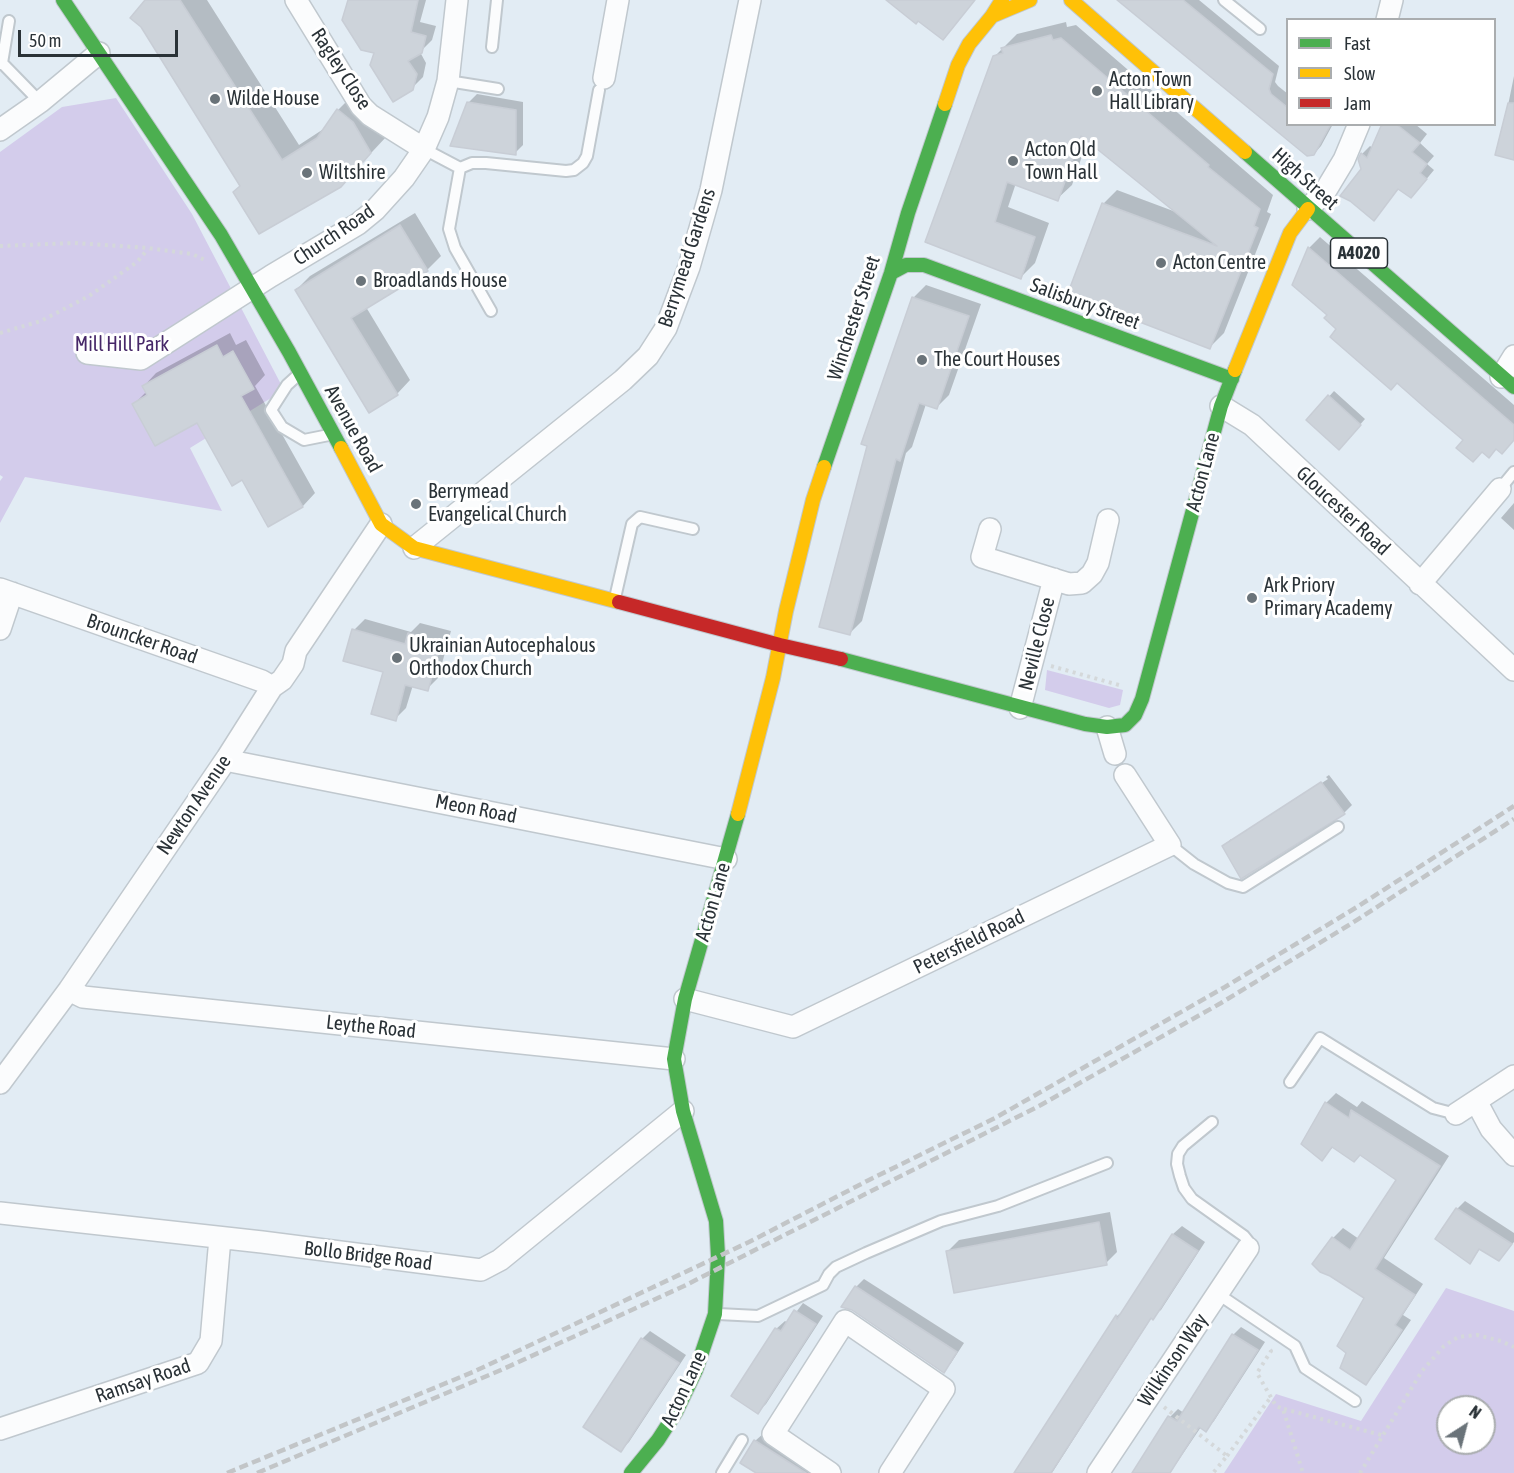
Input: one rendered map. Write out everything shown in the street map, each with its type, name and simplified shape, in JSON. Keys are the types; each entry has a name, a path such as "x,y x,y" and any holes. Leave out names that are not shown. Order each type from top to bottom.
{"main road":[{"name":"Avenue Road","path":"63,0 221,235 350,462 381,524 414,548 780,645"},
{"name":"Winchester Street","path":"780,645 813,500 891,273 903,228 958,65 969,44 1002,0"},
{"name":"Winchester Street","path":"992,16 1029,0"},
{"name":"High Street","path":"1071,0 1095,12 1308,209 1508,382"},
{"name":"Acton Lane","path":"1107,727 1125,725 1135,715 1142,699 1221,406 1290,233 1308,209"},
{"name":"Salisbury Street","path":"903,228 906,248 924,265 1232,379"},
{"path":"891,273 906,265 924,265"},
{"name":"Acton Lane","path":"637,1471 676,1412 696,1370 715,1314 718,1256 716,1221 683,1112 674,1059 685,999 726,859 780,645"},
{"path":"780,645 815,652 1020,708 1107,727"}],"street":[{"name":"Ragley Close","path":"296,0 361,106 370,116 424,149"},
{"name":"Church Road","path":"87,353 141,359 358,224 375,210 404,178 424,149 438,117 448,81 457,0"},
{"path":"602,84 618,0"},
{"name":"Berrymead Gardens","path":"414,548 623,380 648,357 666,328 689,267 711,190 750,0"},
{"path":"1388,18 1392,0"},
{"path":"0,130 40,102 99,52"},
{"path":"1308,209 1322,196 1332,180 1344,160 1358,126"},
{"path":"1508,382 1514,356"},
{"name":"Gloucester Road","path":"1221,406 1252,425 1514,670"},
{"path":"1420,584 1500,489"},
{"name":"Neville Close","path":"990,529 982,557 1069,584 1082,583 1092,574 1098,563 1108,520"},
{"name":"Newton Avenue","path":"0,1083 69,990 227,758 272,687 282,680 293,663 296,651 381,524"},
{"name":"Neville Close","path":"1020,708 1054,579"},
{"name":"Brouncker Road","path":"0,629 6,591 262,681 272,687"},
{"path":"1107,727 1115,754"},
{"name":"Meon Road","path":"227,758 247,764 726,859"},
{"path":"1125,775 1170,846"},
{"name":"Petersfield Road","path":"685,999 793,1027 1170,846"},
{"name":"Leythe Road","path":"69,990 83,997 674,1059"},
{"path":"1456,1114 1514,1076"},
{"path":"1476,1101 1491,1130 1514,1155"},
{"name":"Bollo Bridge Road","path":"0,1213 481,1270 500,1260 683,1112"},
{"name":"Ramsay Road","path":"0,1429 198,1363 211,1341 220,1238"},
{"name":"Wilkinson Way","path":"1098,1473 1248,1248"},
{"path":"831,1473 773,1434 845,1322 944,1389 890,1473"}],"lane":[{"path":"492,47 497,0"},
{"path":"1224,0 1260,29"},
{"path":"9,21 1,64 40,102"},
{"path":"448,81 498,89"},
{"path":"460,168 472,163 486,163 574,170 583,163 587,156 602,84"},
{"path":"424,149 460,168"},
{"path":"460,168 449,229 455,248 491,311"},
{"path":"301,374 287,385 271,410 282,427 304,440 333,434"},
{"path":"1500,489 1514,472"},
{"path":"614,601 632,524 640,517 693,529"},
{"path":"1115,754 1125,775"},
{"path":"1170,846 1194,864 1228,884 1244,887 1338,827"},
{"path":"1290,1082 1320,1038 1432,1108 1456,1114"},
{"path":"1212,1122 1183,1146 1178,1154 1177,1164 1180,1176 1184,1188 1192,1199 1244,1236 1248,1241 1248,1248"},
{"path":"715,1314 758,1316 823,1285 829,1274 836,1268 866,1253 941,1221 998,1206 1107,1163"},
{"path":"1218,1294 1294,1346 1305,1368 1355,1401"},
{"path":"722,1473 742,1440"}],"path":[{"path":"0,246 74,243 148,248 192,254 214,264"},
{"path":"0,333 41,321 89,296 137,262 148,248"},
{"path":"1046,665 1129,688"},
{"path":"1360,1473 1385,1436 1422,1371 1444,1346 1458,1337 1477,1335 1514,1347"},
{"path":"1263,1346 1271,1351 1257,1373 1276,1406 1385,1436"},
{"path":"1149,1396 1227,1456"},
{"path":"1213,1473 1271,1397"},
{"path":"1283,1409 1303,1473"}],"green space":[{"name":"Mill Hill Park","path":"116,98 192,214 284,390 190,448 222,511 25,477 0,523 0,481 3,477 0,475 0,152 62,107"},
{"path":"1047,670 1123,690 1120,705 1109,708 1045,690"},
{"path":"1446,1288 1514,1311 1514,1473 1224,1473 1276,1394 1361,1421"}],"building":[{"path":"145,0 180,0 282,160 317,138 337,109 353,122 371,153 341,187 259,234 233,192 240,186 141,27 130,18"},
{"path":"348,0 418,0 411,32 426,36 422,53 408,61 417,74 413,90 393,102 370,65 374,53 361,50 342,20"},
{"path":"886,0 975,0 943,40 918,21 916,24"},
{"path":"1117,0 1183,0 1273,74 1269,89 1271,94 1286,106 1286,126 1330,126 1314,155 1307,156"},
{"path":"1051,35 1053,40 1061,38 1209,165 1208,167 1260,209 1254,226 1258,228 1210,349 1137,321 1136,324 1066,298 1102,203 1217,246 1081,136 1058,201 1007,182 995,222 1035,237 1021,279 925,242 993,56 1003,53 1001,48"},
{"path":"467,102 516,110 516,155 450,146"},
{"path":"1508,103 1514,103 1514,160 1495,155"},
{"path":"1381,126 1399,126 1420,143 1412,152 1427,164 1420,173 1427,179 1411,198 1398,189 1374,221 1350,201 1340,196 1361,169 1358,159 1361,153 1367,158"},
{"name":"Broadlands House","path":"400,225 428,271 351,318 398,395 369,413 295,290"},
{"path":"1308,247 1514,425 1514,440 1502,454 1496,449 1489,458 1482,452 1473,462 1456,448 1463,440 1397,383 1391,390 1330,337 1336,329 1324,318 1327,315 1292,285"},
{"path":"912,297 969,316 937,409 919,403 900,461 896,459 850,635 819,627 867,446 861,444"},
{"path":"217,345 223,357 233,351 254,389 241,396 303,507 268,527 242,480 232,486 197,423 155,446 132,404 147,395 142,386"},
{"path":"1328,395 1361,425 1339,450 1306,420"},
{"name":"Ukrainian Autocephalous Orthodox Church","path":"352,629 405,644 408,633 441,642 428,691 405,685 396,721 371,714 383,672 343,661"},
{"path":"1321,782 1345,814 1241,879 1222,846"},
{"path":"1325,1102 1349,1118 1351,1110 1440,1166 1375,1269 1415,1295 1395,1325 1402,1330 1366,1385 1340,1368 1346,1353 1337,1346 1364,1298 1320,1272 1312,1264 1332,1237 1350,1250 1396,1180 1360,1155 1354,1162 1332,1147 1322,1161 1301,1144"},
{"path":"1456,1208 1512,1244 1499,1261 1479,1249 1470,1264 1435,1239"},
{"path":"1099,1222 1107,1265 954,1293 946,1251"},
{"path":"1172,1234 1198,1251 1153,1320 1151,1318 1051,1473 1014,1473 1116,1315 1117,1319"},
{"path":"855,1286 957,1352 944,1373 852,1310 841,1307"},
{"path":"794,1310 816,1324 758,1414 731,1396 775,1328 781,1331"},
{"path":"1232,1334 1258,1350 1206,1432 1199,1427 1170,1473 1132,1473 1168,1416 1177,1421"},
{"path":"641,1338 679,1363 621,1452 583,1427"},
{"path":"754,1440 806,1473 756,1473 740,1463"}],"railway":[{"path":"227,1473 473,1372 749,1242 995,1118 1225,987 1357,907 1514,806"},
{"path":"257,1473 501,1370 684,1286 1039,1106 1221,1003 1349,925 1514,819"}],"traffic: fast":[{"path":"63,0 221,235 289,352 341,448"},
{"path":"824,467 891,273 908,213 945,104"},
{"path":"1245,152 1514,387"},
{"path":"891,273 906,265 924,265 1232,379"},
{"path":"841,659 1085,724 1107,727 1125,725 1135,715 1142,699 1221,406 1235,370"},
{"path":"631,1473 658,1440 676,1412 696,1370 715,1314 718,1256 716,1221 683,1111 674,1059 685,999 738,814"}],"traffic: slow":[{"path":"945,104 958,65 969,44 1002,0"},
{"path":"992,16 1030,0"},
{"path":"1071,0 1245,152"},
{"path":"1235,370 1290,233 1308,209"},
{"path":"341,448 381,524 414,548 619,602"},
{"path":"738,814 773,678 786,611 813,500 824,467"}],"traffic: jam":[{"path":"619,602 841,659"}],"place":[{"name":"Acton Town Hall Library","path":"1097,91"},
{"name":"Wilde House","path":"215,99"},
{"name":"Acton Old Town Hall","path":"1013,161"},
{"name":"Wiltshire","path":"307,173"},
{"name":"Acton Centre","path":"1161,263"},
{"name":"Broadlands House","path":"361,281"},
{"name":"The Court Houses","path":"922,360"},
{"name":"Berrymead Evangelical Church","path":"416,504"},
{"name":"Ark Priory Primary Academy","path":"1252,598"},
{"name":"Ukrainian Autocephalous Orthodox Church","path":"397,658"}]}
